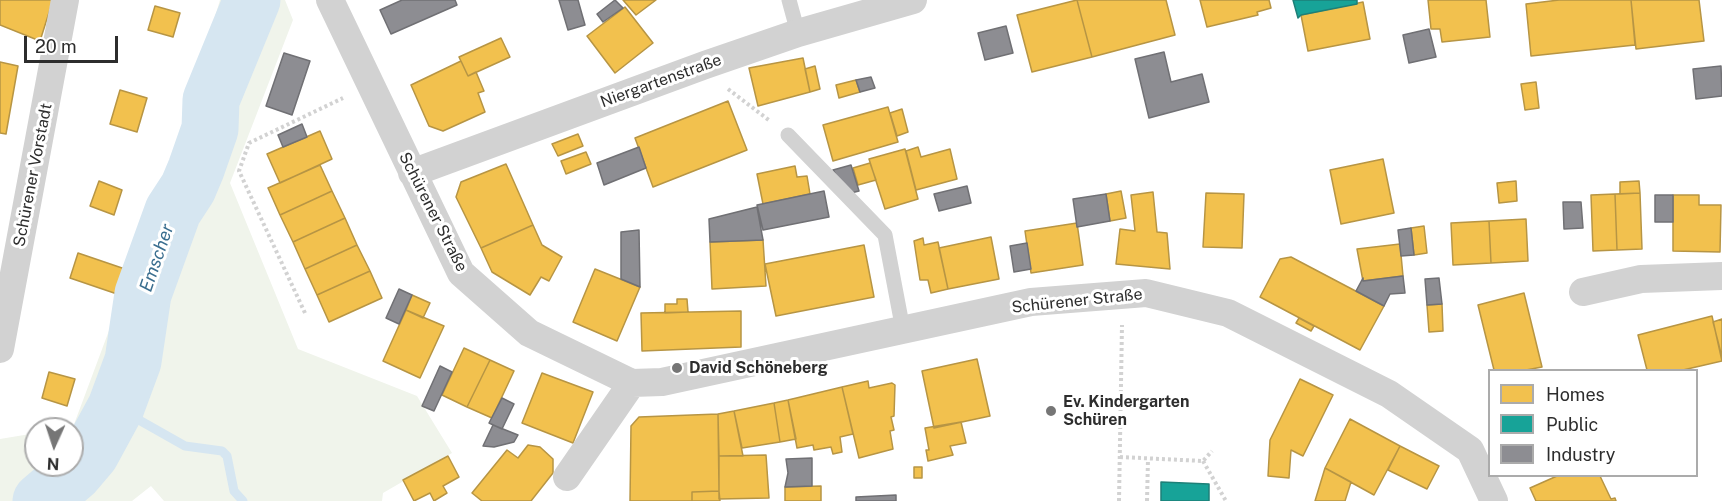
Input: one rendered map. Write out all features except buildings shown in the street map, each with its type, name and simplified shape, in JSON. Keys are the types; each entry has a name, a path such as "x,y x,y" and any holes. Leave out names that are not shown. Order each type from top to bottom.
{"street":[{"name":"Schürener Vorstadt","path":"0,349 64,0"},
{"name":"Schürener Straße","path":"330,0 461,273 529,333 632,383 662,382 1031,302 1146,293 1228,313 1389,394 1470,450 1494,501"},
{"name":"Niergartenstraße","path":"412,172 798,33 913,0"},
{"path":"1583,292 1641,279 1722,276"},
{"path":"567,477 632,383"}],"lane":[{"path":"789,0 798,33"},
{"path":"788,135 858,210 885,235 903,330"}],"path":[{"path":"305,313 239,171 249,143 370,86"},
{"path":"1119,501 1123,295"},
{"path":"1203,461 1212,451"},
{"path":"1120,457 1203,461"},
{"path":"1147,501 1148,459"},
{"path":"1203,461 1226,501"}],"shaded area":[{"path":"220,0 285,0 293,20 230,183 298,349 417,396 452,453 383,493 382,501 164,501 151,486 132,501 0,501 0,439 24,435 24,477 84,477 84,417 77,417 170,167"}],"waterway":[{"name":"Emscher","path":"41,501 74,473 91,453 116,407 133,361 143,294 173,211 188,188 196,169 210,129 211,100 252,0"},
{"path":"116,407 185,446 222,451 227,456 234,491 243,501"}],"place":[{"name":"David Schöneberg","path":"677,368"},
{"name":"Ev. Kindergarten Schüren","path":"1051,411"}]}
